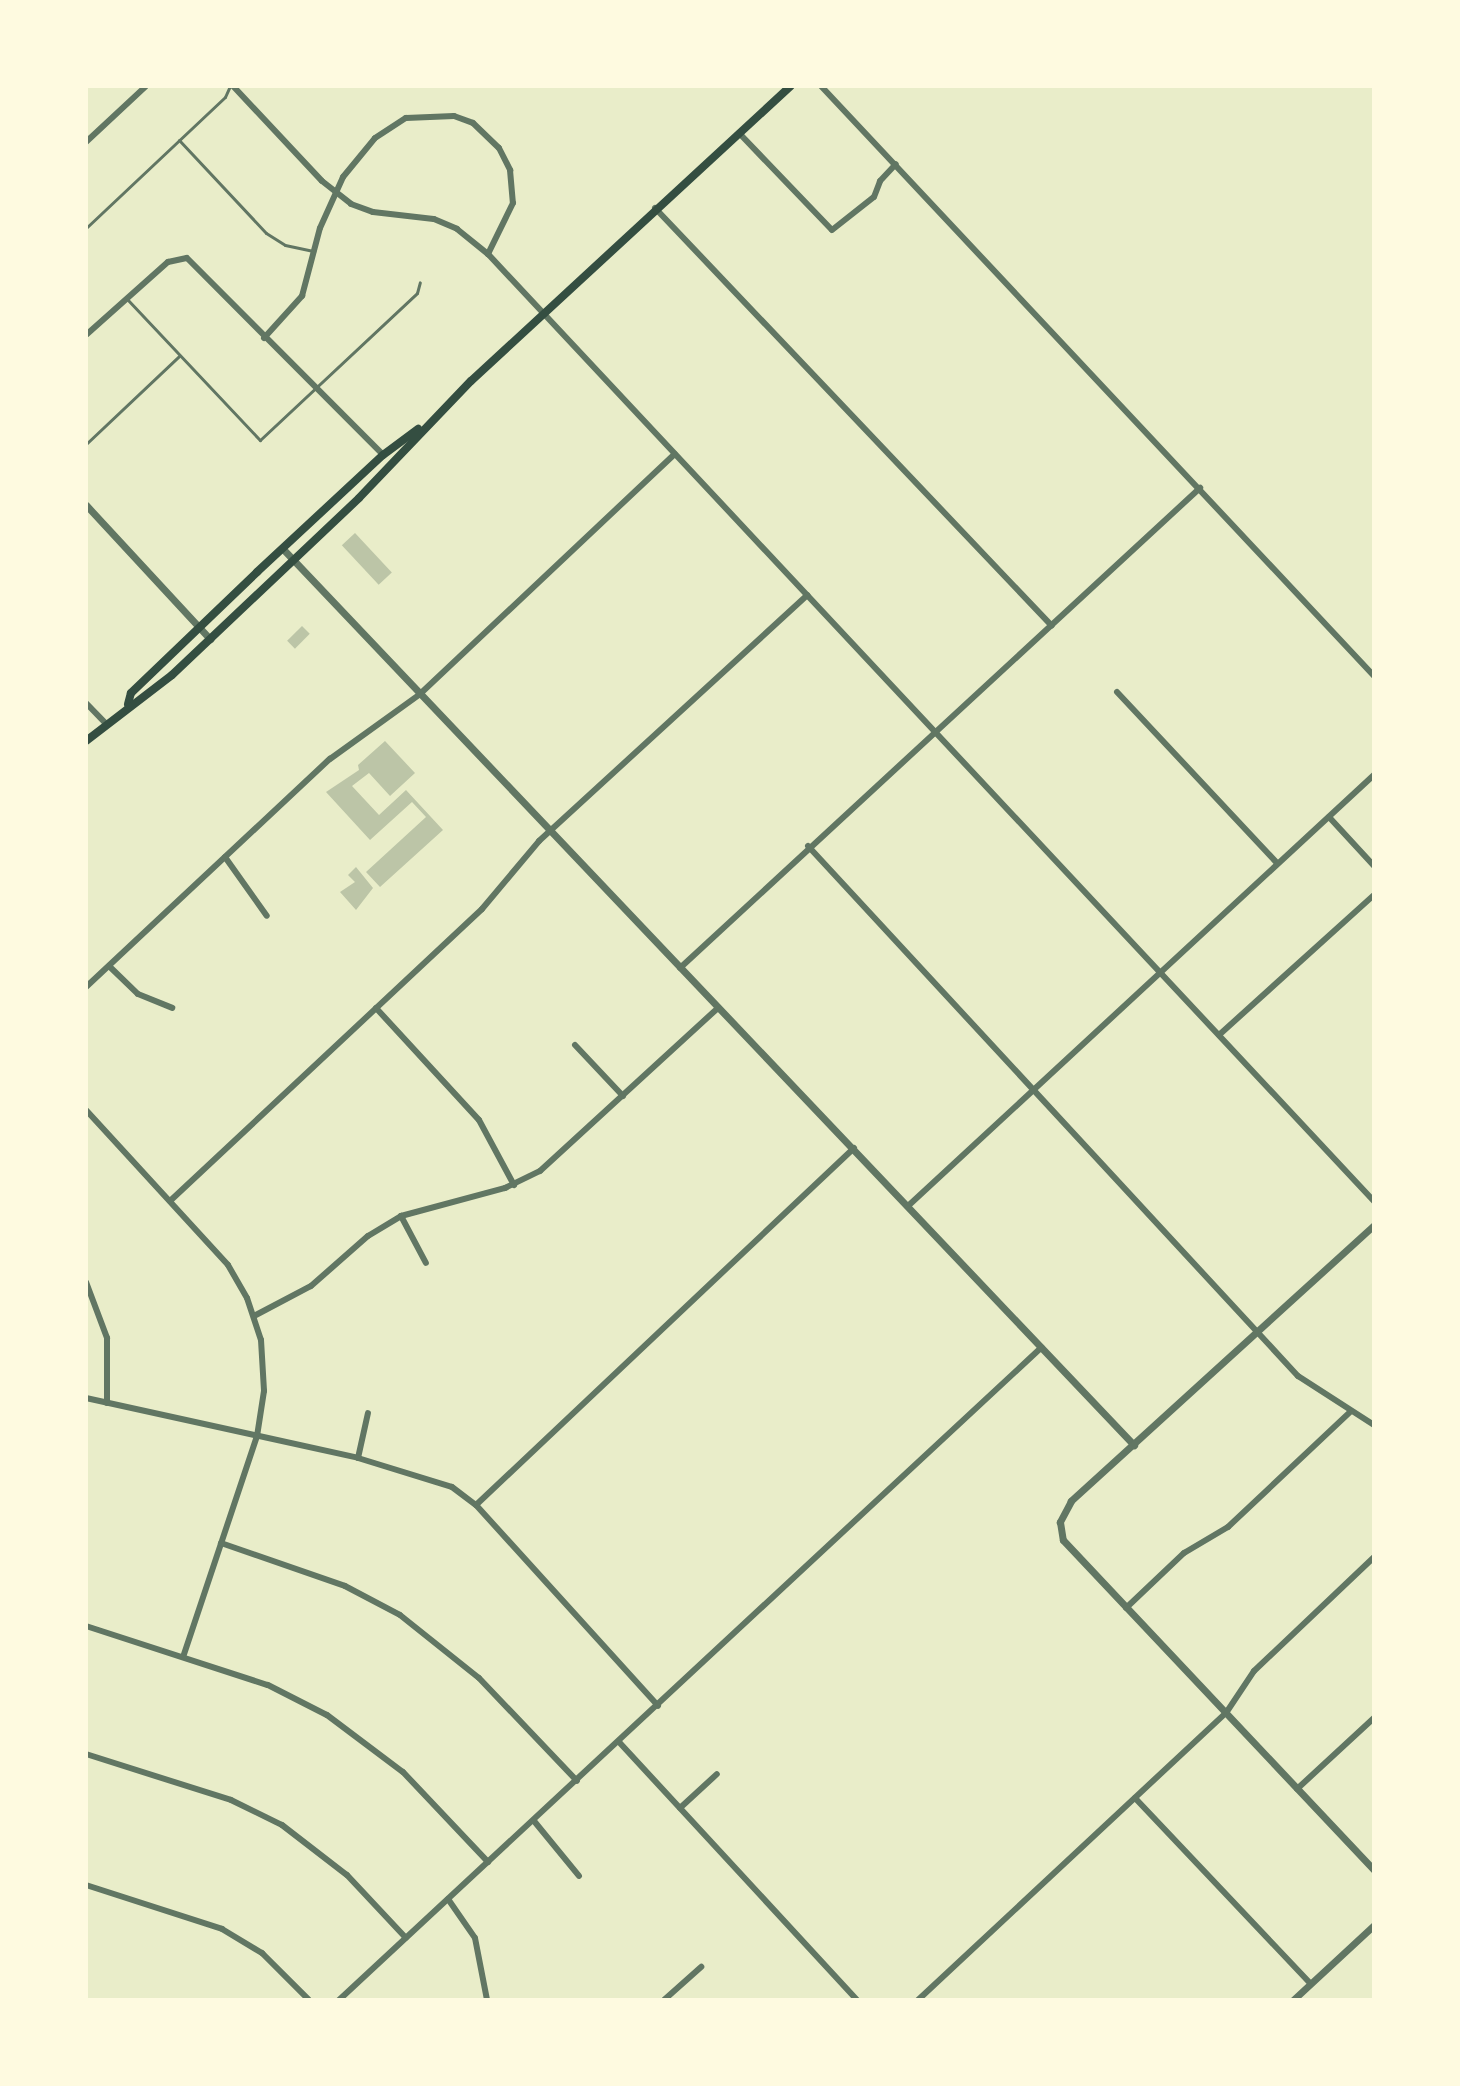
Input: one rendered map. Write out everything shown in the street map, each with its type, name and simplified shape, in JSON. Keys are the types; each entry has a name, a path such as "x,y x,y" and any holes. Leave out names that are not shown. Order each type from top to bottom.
{"main road":[{"path":"86,741 128,704 141,702 210,639 391,466 429,421 654,208 791,86"},
{"path":"128,704 131,693 283,549 383,455 429,421"}],"street":[{"path":"86,142 146,86"},
{"path":"232,86 334,192 373,212 434,219 457,229 488,254 1374,1201"},
{"path":"821,86 1374,676"},
{"path":"264,338 302,296 334,192 375,138 396,123 419,115 464,119 492,138 512,179 513,203 488,254"},
{"path":"739,133 832,230 874,197 880,181 896,164"},
{"path":"654,208 1052,626"},
{"path":"86,335 172,259 187,258 264,338 316,388 343,409 383,455"},
{"path":"86,987 330,759 420,694 675,454"},
{"path":"680,968 808,846 1200,488"},
{"path":"86,505 210,639"},
{"path":"283,549 1134,1445"},
{"path":"170,1201 494,896 550,833 807,595"},
{"path":"1117,692 1277,863"},
{"path":"86,703 105,723"},
{"path":"908,1206 1034,1086 1374,775"},
{"path":"1329,817 1374,866"},
{"path":"808,846 1034,1086 1306,1384 1374,1425"},
{"path":"225,857 267,916"},
{"path":"1219,1035 1374,895"},
{"path":"109,966 138,994 172,1008"},
{"path":"376,1008 479,1120 514,1185"},
{"path":"254,1316 311,1286 368,1236 401,1216 514,1185 551,1164 718,1008"},
{"path":"575,1045 623,1096"},
{"path":"86,1110 228,1265 254,1316 264,1367 257,1436 183,1657"},
{"path":"476,1505 854,1148"},
{"path":"401,1216 426,1263"},
{"path":"1374,1225 1071,1501 1060,1522 1063,1540 1374,1870"},
{"path":"86,1282 107,1338 107,1403"},
{"path":"339,2000 1042,1347"},
{"path":"86,1398 425,1475 476,1505 658,1706"},
{"path":"1126,1608 1184,1553 1228,1527 1351,1411"},
{"path":"358,1458 368,1413"},
{"path":"221,1543 345,1586 400,1615 479,1678 577,1781"},
{"path":"918,2000 1226,1713 1254,1671 1374,1557"},
{"path":"86,1626 268,1685 352,1730 403,1772 488,1862"},
{"path":"1297,1789 1374,1718"},
{"path":"619,1742 857,2000"},
{"path":"86,1754 231,1800 282,1825 347,1875 406,1938"},
{"path":"680,1808 717,1774"},
{"path":"1135,1798 1311,1984"},
{"path":"534,1821 579,1876"},
{"path":"86,1885 222,1929 262,1953 309,2000"},
{"path":"448,1899 475,1938 487,2000"},
{"path":"1293,2000 1374,1925"},
{"path":"664,2000 701,1967"}],"lane":[{"path":"86,228 232,86"},
{"path":"179,140 266,233 285,245 314,251"},
{"path":"126,298 260,440 417,293 420,282"},
{"path":"86,444 179,356"}],"building":[{"path":"355,533 392,572 379,585 342,545"},
{"path":"302,626 310,634 295,649 287,641"},
{"path":"385,741 415,773 390,796 369,773 352,786 379,815 406,790 443,830 380,887 366,872 426,817 412,802 370,840 326,792 359,770 358,765"},
{"path":"356,867 373,888 356,910 340,892 355,882 348,875"}]}
